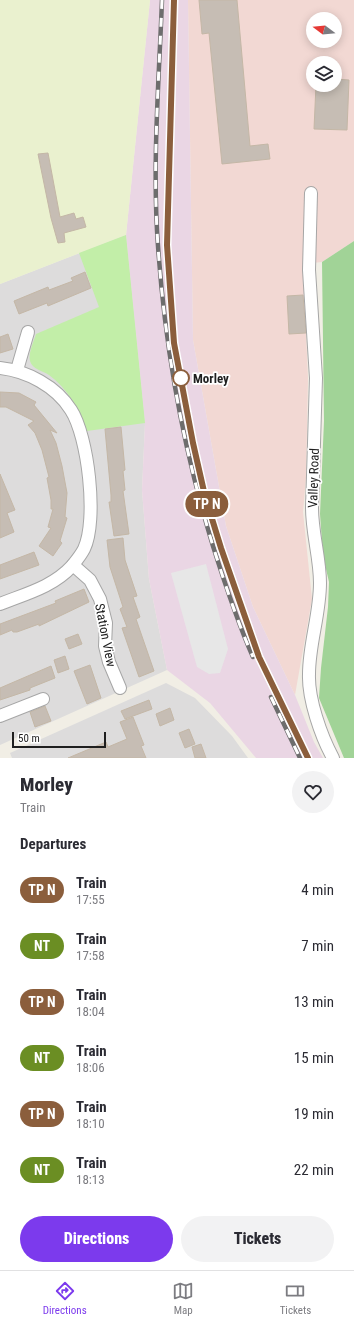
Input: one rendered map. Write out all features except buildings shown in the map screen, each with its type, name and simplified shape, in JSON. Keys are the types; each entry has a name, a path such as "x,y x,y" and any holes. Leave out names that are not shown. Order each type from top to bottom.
{"street":[{"name":"Valley Road","path":"311,193 309,270 316,378 312,527 320,582 319,611 309,673 310,694 327,748 333,758"},
{"path":"17,370 28,332"},
{"path":"0,368 17,370 34,377 54,392 71,410 81,434 87,462 91,499 90,526 84,548 73,566 61,577 44,588 0,604"},
{"name":"Station View","path":"73,566 90,580 100,599 106,623 105,646 109,662 120,688"},
{"path":"0,716 43,699"}],"shaded area":[{"path":"150,0 188,0 193,340 226,526 253,607 295,695 314,742 323,758 256,758 210,703 167,670 149,579 142,490 145,423 126,235"},
{"path":"188,0 354,0 354,241 322,262 303,264 308,378 306,478 303,512 312,599 295,695 253,607 226,526 193,340"},
{"path":"126,235 145,423 142,490 149,579 167,670 0,745 0,284"},
{"path":"206,564 228,649 220,673 209,674 197,667 171,573"},
{"path":"166,683 195,698 232,736 248,758 12,758 10,753"}],"green space":[{"path":"0,0 150,0 126,235 0,284"},
{"path":"126,235 145,423 87,431 77,407 62,386 49,375 35,368 31,364 30,351 36,334 99,307 79,253"},
{"path":"354,241 354,758 344,758 319,698 329,582 323,556 320,514 324,421 322,262"}],"railway":[{"path":"162,0 156,154 156,215 165,322 184,435 202,509 227,588 253,657"},
{"path":"174,0 167,245 174,343 190,430 205,496 221,548 259,657 308,758"},
{"path":"271,697 300,758"}],"train":[{"path":"174,0 173,70 168,157 167,245 174,343 190,430 205,496 221,548 259,657 273,690 308,758"}],"place":[{"name":"Morley","path":"181,378"}]}
